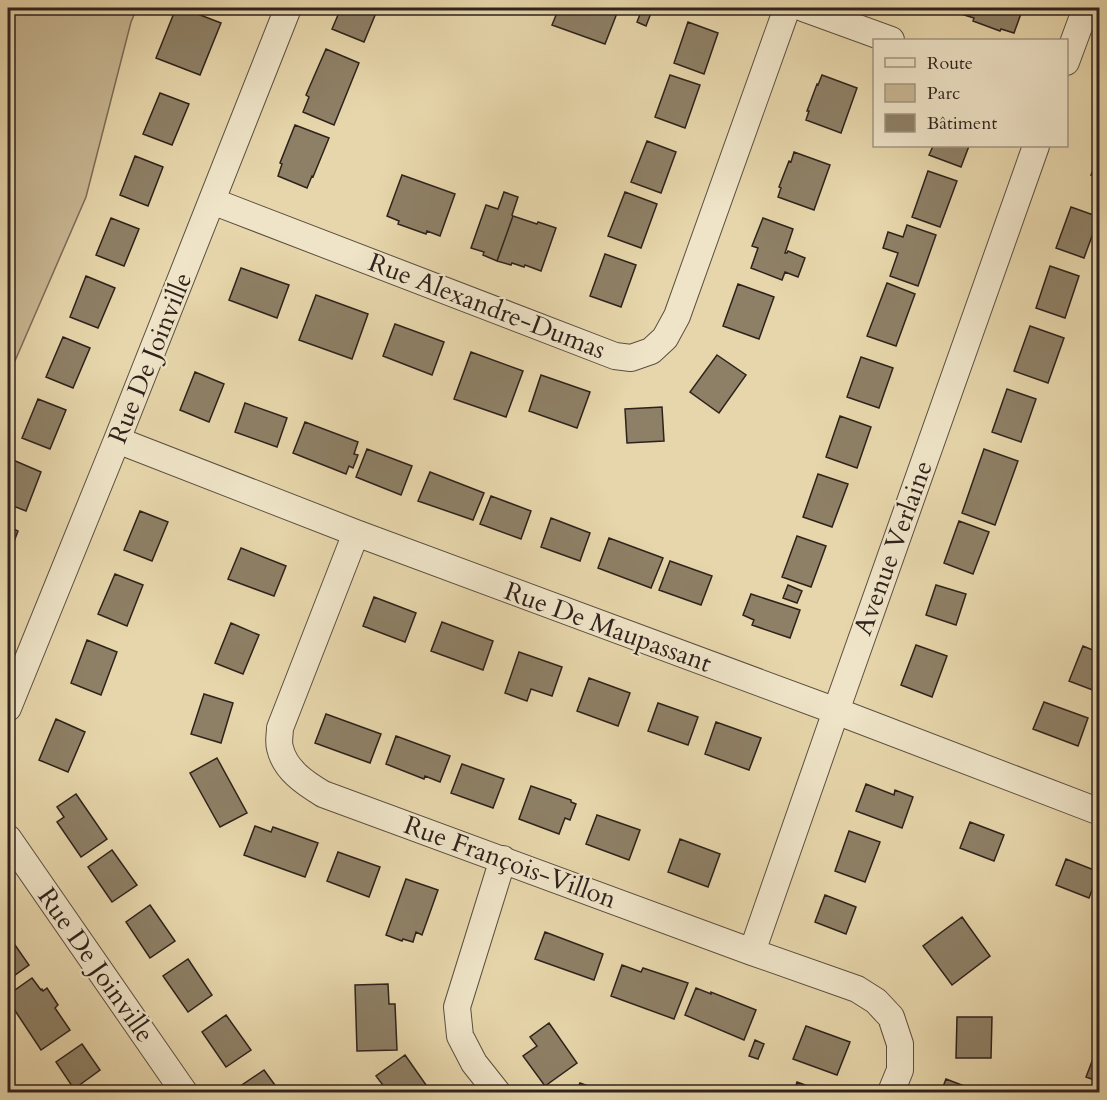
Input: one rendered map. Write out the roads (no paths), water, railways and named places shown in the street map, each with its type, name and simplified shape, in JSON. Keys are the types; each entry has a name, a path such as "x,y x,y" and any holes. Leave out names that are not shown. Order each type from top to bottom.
{"street":[{"name":"Rue De Joinville","path":"8,708 288,8"},
{"name":"Rue Alexandre-Dumas","path":"212,201 615,356 631,358 651,351 665,338 677,316 787,8"},
{"path":"803,8 888,39"},
{"path":"1068,57 1086,8"},
{"name":"Avenue Verlaine","path":"752,952 1036,147"},
{"name":"Rue De Maupassant","path":"117,440 356,533 836,711 1100,812"},
{"name":"Rue François-Villon","path":"356,533 280,728 279,747 288,764 301,780 323,794 752,952 857,988 876,1001 891,1017 900,1044 900,1070 891,1092"},
{"name":"Rue De Joinville","path":"8,838 184,1092"},
{"path":"497,1092 474,1063 460,1036 457,1007 503,859"}]}
